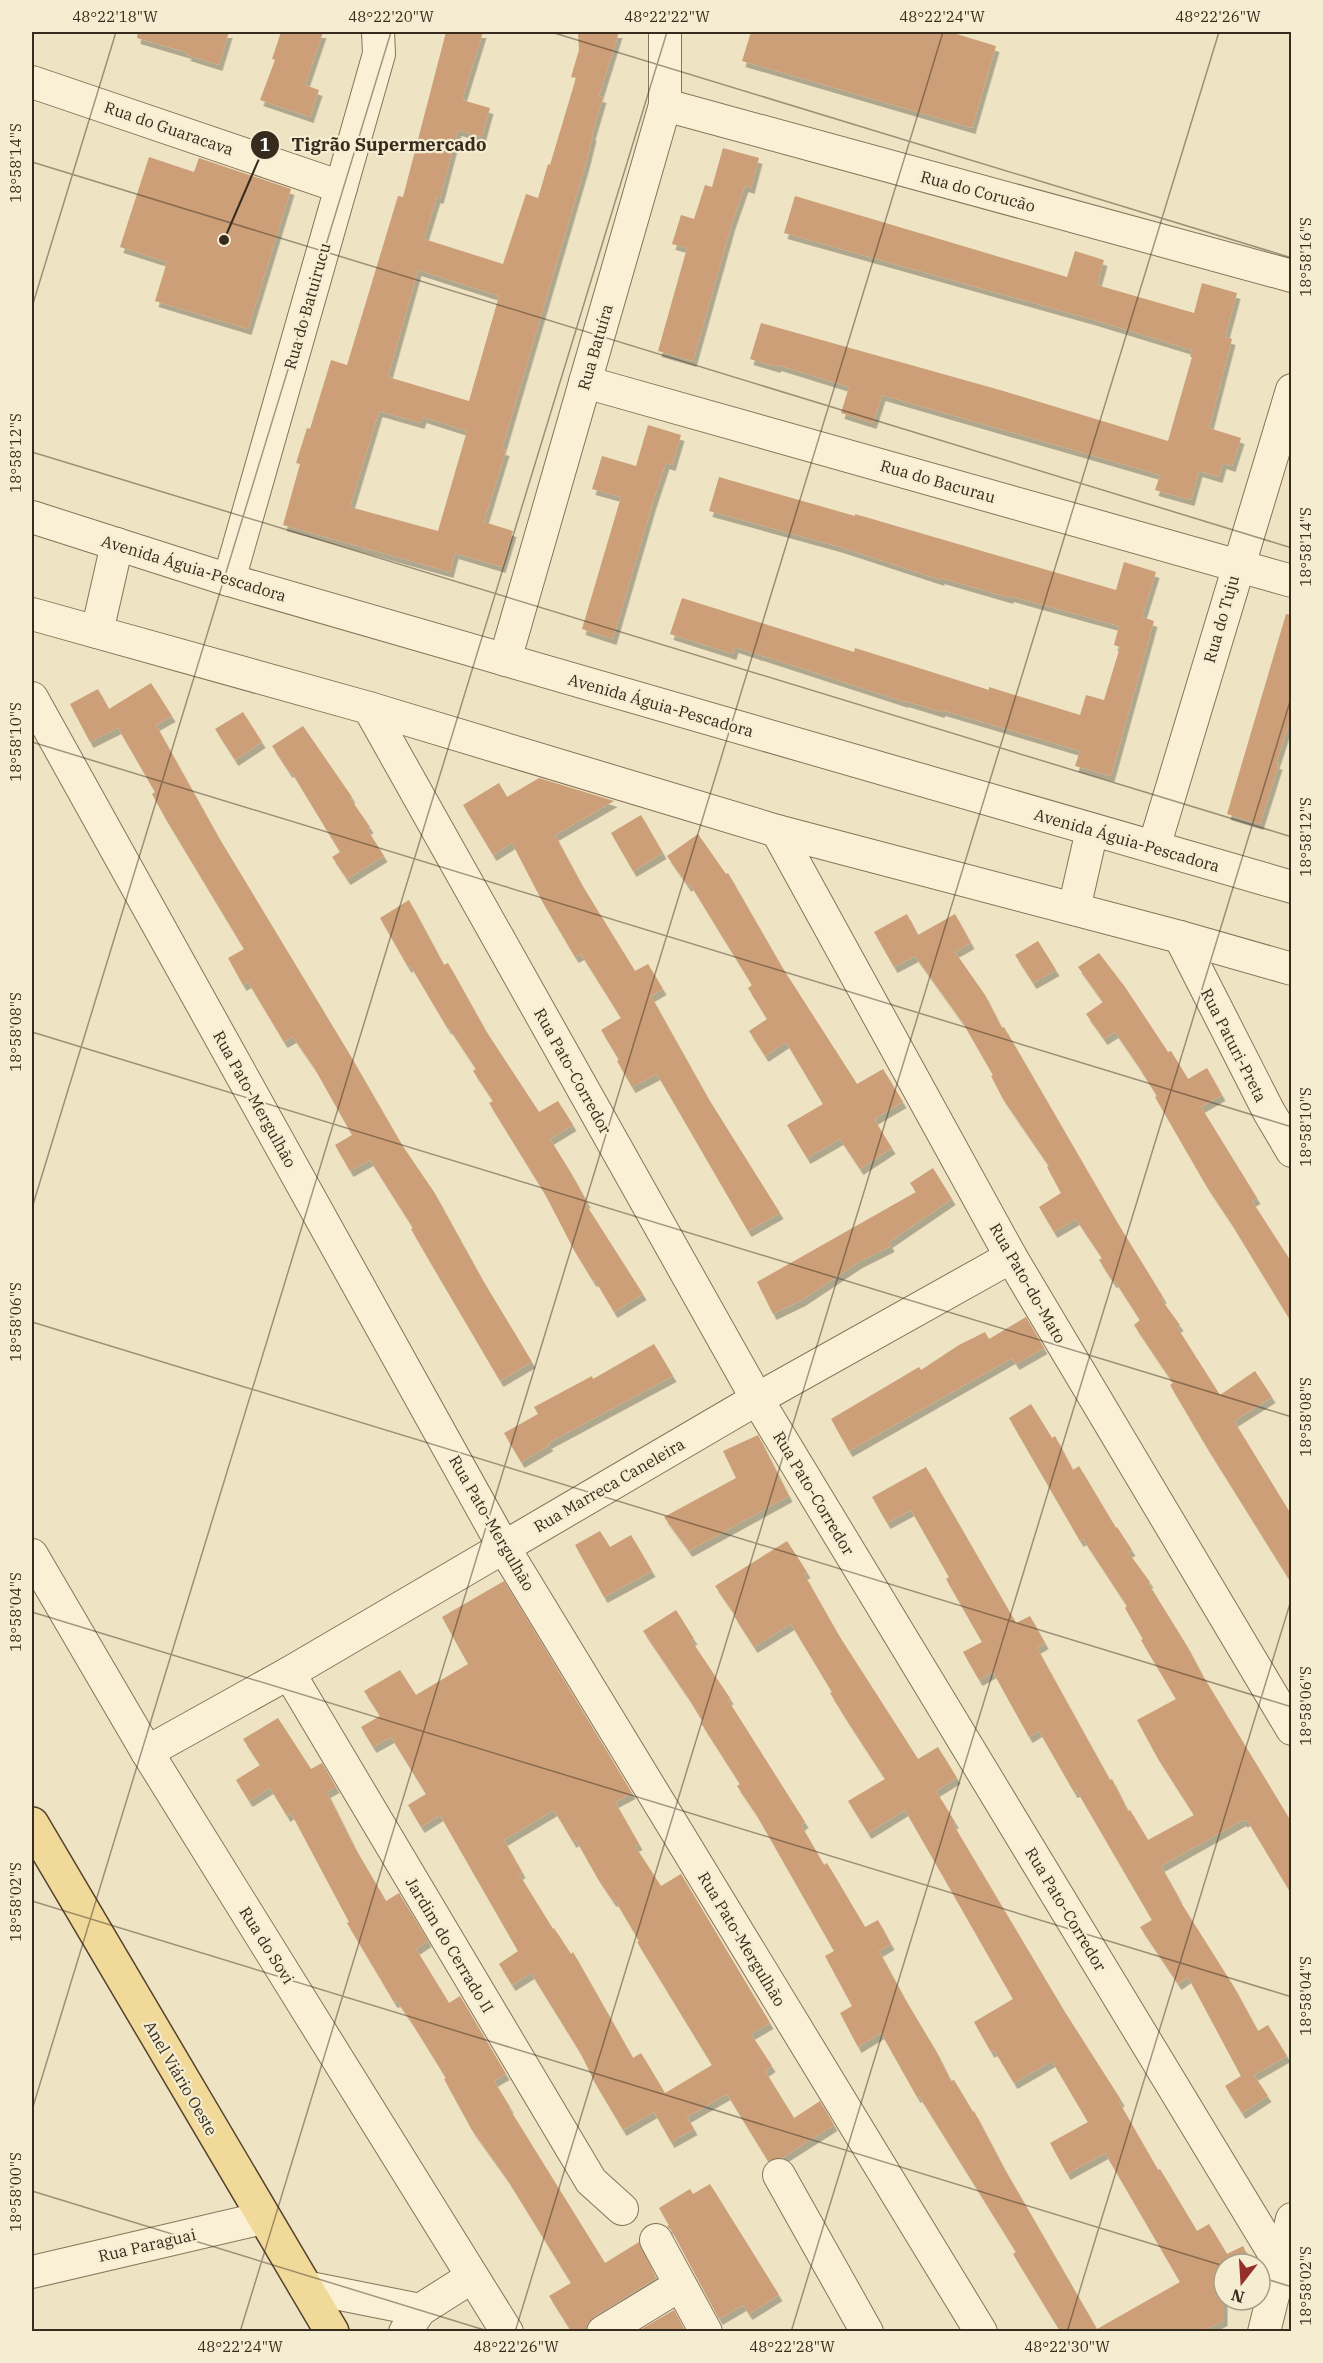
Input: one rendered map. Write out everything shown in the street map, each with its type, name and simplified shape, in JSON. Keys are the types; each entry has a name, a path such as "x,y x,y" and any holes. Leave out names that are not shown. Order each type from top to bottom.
{"main road":[{"name":"Anel Viário Oeste","path":"32,1824 263,2218 332,2331"}],"street":[{"name":"Rua do Batuirucu","path":"229,580 379,54 378,32"},
{"name":"Rua Batuíra","path":"505,660 665,105 665,32"},
{"name":"Rua do Guaracava","path":"32,81 341,187"},
{"name":"Rua do Corucão","path":"665,105 1292,276"},
{"name":"Rua do Bacurau","path":"585,382 1292,581"},
{"name":"Rua do Tuju","path":"1154,848 1237,565 1292,390"},
{"name":"Avenida Águia-Pescadora","path":"32,517 229,580 1292,887"},
{"path":"97,632 117,544"},
{"path":"32,614 369,708 777,831 1180,937 1292,969"},
{"name":"Rua Pato-Mergulhão","path":"32,698 503,1546 981,2331"},
{"name":"Rua Pato-Corredor","path":"369,708 757,1399 1281,2265"},
{"path":"1074,909 1092,830"},
{"name":"Rua Pato-do-Mato","path":"777,831 1011,1257 1292,1729"},
{"name":"Rua Paturi-Preta","path":"1180,937 1269,1112 1292,1151"},
{"name":"Rua Marreca Caneleira","path":"147,1752 289,1673 757,1399 1011,1257"},
{"name":"Rua do Sovi","path":"32,1555 147,1752 507,2331"},
{"name":"Jardim do Cerrado II","path":"289,1673 591,2181 622,2209"},
{"path":"779,2175 867,2331"},
{"name":"Rua Paraguai","path":"32,2272 263,2218"},
{"path":"1264,2331 1292,2219"},
{"path":"656,2240 706,2331"},
{"path":"305,2287 413,2321 472,2277"},
{"path":"603,2331 680,2285"}],"building":[{"path":"138,32 229,32 219,65 137,38"},
{"path":"281,32 323,32 305,85 319,90 310,117 260,100 275,60 272,59"},
{"path":"446,32 483,32 462,100 490,108 482,137 458,130 440,198 437,197 424,239 503,264 526,194 538,198 548,164 550,165 576,78 571,77 579,50 578,32 619,32 599,96 603,97 586,163 502,449 506,450 484,522 513,531 502,567 455,553 450,572 283,525 300,464 296,463 307,428 310,429 331,360 347,365 398,196 403,197","holes":["418,270 499,296 469,401 388,377","379,411 421,423 423,417 467,431 438,531 350,507"]},
{"path":"751,32 950,32 996,46 972,128 742,61"},
{"path":"723,148 759,158 751,188 745,186 732,223 693,361 658,351 687,248 672,244 681,215 694,219 705,185 712,187"},
{"path":"149,157 194,172 199,158 291,189 248,329 155,301 167,262 120,247"},
{"path":"795,196 1067,277 1075,251 1104,260 1097,285 1194,313 1202,283 1237,293 1225,337 1232,339 1209,428 1241,438 1232,466 1223,463 1219,477 1199,471 1191,500 1155,490 1160,475 882,395 873,423 841,413 849,387 778,365 777,367 750,359 761,323 1000,390 1168,441 1192,357 1190,357 1192,350 1094,320 784,233"},
{"path":"648,425 681,435 672,465 666,463 653,502 613,639 582,629 621,497 592,489 602,456 636,466"},
{"path":"719,477 1116,590 1124,562 1156,572 1142,617 1154,621 1111,776 1075,766 1080,751 942,710 941,712 905,702 735,647 733,654 670,634 682,598 854,652 855,648 989,690 989,687 1080,715 1086,695 1104,700 1120,647 1114,645 1119,626 941,578 941,580 840,547 709,511"},
{"path":"1286,614 1292,615 1292,714 1260,824 1227,814"},
{"path":"151,683 172,716 156,725 219,838 402,1145 434,1192 482,1279 532,1362 500,1381 411,1229 413,1228 370,1160 350,1171 335,1145 352,1135 315,1069 293,1037 284,1042 248,982 243,985 228,958 244,949 167,821 152,794 155,792 118,728 90,742 70,704 98,689 109,709"},
{"path":"243,712 262,742 235,760 215,729"},
{"path":"303,726 352,797 350,798 370,827 367,829 384,856 347,879 332,857 340,852 291,771 289,772 272,746"},
{"path":"539,778 614,801 555,835 582,885 635,971 648,964 663,989 651,996 708,1098 780,1213 748,1231 657,1074 632,1087 601,1030 621,1018 581,954 575,957 512,843 493,855 463,805 499,783 507,797"},
{"path":"641,815 663,853 633,871 611,833"},
{"path":"698,834 726,874 728,873 782,967 857,1084 883,1069 903,1102 874,1119 892,1148 860,1169 840,1139 807,1158 787,1125 823,1104 786,1042 765,1056 749,1031 767,1019 748,988 752,985 690,884 688,886 667,856"},
{"path":"409,900 444,965 448,963 486,1031 539,1112 558,1101 573,1125 550,1139 587,1202 585,1203 643,1294 614,1312 574,1250 545,1194 489,1103 493,1101 473,1071 476,1069 448,1029 410,965 408,967 380,918"},
{"path":"907,914 918,935 955,914 971,943 955,952 985,995 1002,1028 1004,1027 1163,1297 1161,1299 1180,1325 1177,1327 1220,1395 1255,1371 1272,1397 1234,1421 1292,1516 1292,1584 1206,1446 1170,1385 1173,1383 1134,1325 1140,1320 1099,1260 1102,1258 1076,1219 1054,1232 1039,1207 1061,1193 1047,1167 1049,1166 1003,1099 991,1076 993,1075 963,1023 915,956 894,967 874,932"},
{"path":"1038,941 1056,970 1033,983 1015,955"},
{"path":"1099,953 1125,987 1168,1052 1171,1051 1188,1079 1207,1068 1222,1095 1201,1107 1257,1198 1252,1201 1292,1263 1292,1323 1207,1187 1137,1064 1115,1032 1104,1039 1086,1014 1103,1002 1078,967"},
{"path":"933,1168 952,1199 889,1242 891,1246 859,1262 802,1300 773,1314 757,1282 916,1192 910,1183"},
{"path":"1026,1317 1044,1348 1016,1364 1012,1358 849,1451 831,1419 919,1367 921,1370 959,1345 985,1332 989,1339"},
{"path":"654,1344 673,1376 548,1443 550,1445 521,1462 504,1433 538,1414 534,1407 592,1376 593,1379"},
{"path":"1031,1404 1052,1438 1055,1436 1073,1470 1079,1466 1132,1550 1128,1552 1150,1582 1148,1583 1292,1823 1292,1895 1247,1820 1244,1822 1243,1820 1161,1866 1258,2031 1268,2025 1287,2056 1254,2075 1268,2096 1242,2113 1225,2086 1241,2076 1188,1977 1178,1984 1140,1927 1152,1920 1077,1791 1074,1792 1039,1731 1029,1737 993,1672 979,1680 963,1652 982,1642 946,1579 949,1577 911,1510 887,1523 872,1497 926,1467 1016,1623 1030,1616 1045,1643 1037,1648 1110,1780 1112,1779 1128,1811 1130,1810 1148,1840 1194,1815 1157,1757 1137,1720 1176,1699 1141,1640 1143,1639 1125,1608 1127,1606 1083,1539 1080,1541 1009,1418"},
{"path":"758,1435 789,1496 689,1551 664,1517 736,1478 723,1451"},
{"path":"600,1531 610,1547 631,1535 652,1571 604,1597 575,1545"},
{"path":"787,1541 807,1572 804,1574 838,1634 918,1759 938,1747 957,1778 936,1791 955,1822 953,1824 1063,2009 1121,2100 1119,2102 1158,2170 1160,2169 1197,2231 1209,2224 1226,2252 1212,2252 1212,2312 1224,2312 1224,2320 1203,2331 1060,2331 1013,2254 1016,2252 919,2096 917,2097 881,2033 858,2047 840,2013 852,2006 825,1956 834,1951 756,1814 737,1786 740,1784 701,1723 703,1722 643,1631 676,1610 694,1639 691,1640 730,1698 728,1700 805,1822 801,1825 824,1865 827,1863 865,1927 878,1920 891,1944 879,1951 951,2081 954,2080 974,2111 1004,2168 1097,2329 1180,2282 1105,2153 1067,2174 1050,2143 1088,2122 1052,2061 1014,2083 994,2050 991,2052 974,2022 1013,1999 905,1810 868,1833 848,1801 885,1779 830,1693 832,1692 791,1624 754,1647 715,1586"},
{"path":"504,1581 632,1793 615,1802 639,1844 635,1846 661,1886 681,1874 770,2023 751,2034 772,2066 765,2071 794,2118 820,2101 834,2125 782,2158 768,2161 727,2094 687,2117 694,2129 671,2142 654,2112 623,2130 581,2054 531,1973 512,1985 499,1964 518,1951 440,1815 421,1827 408,1805 426,1794 391,1737 373,1747 361,1727 380,1716 364,1691 400,1670 416,1695 468,1664 442,1617","holes":["554,1810 573,1842 576,1840 598,1879 613,1901 615,1900 639,1941 637,1942 712,2065 665,2093 641,2053 633,2058 573,1952 571,1954 553,1929 519,1874 522,1872 504,1840"]},
{"path":"278,1718 311,1769 322,1763 336,1787 327,1792 355,1848 386,1901 399,1893 428,1941 416,1949 449,2003 460,1996 506,2074 494,2081 605,2263 639,2242 656,2278 594,2317 588,2323 585,2331 571,2331 549,2296 571,2283 507,2179 472,2130 444,2079 446,2078 412,2023 397,2001 394,2002 347,1923 349,1922 291,1813 287,1816 270,1788 249,1801 236,1780 260,1765 243,1739"},
{"path":"710,2184 779,2295 749,2314 743,2305 719,2319 659,2208 690,2189 693,2194"},
{"path":"1243,2246 1246,2252 1231,2252"},
{"path":"674,2310 685,2331 638,2331"}],"place":[{"name":"Tigrão Supermercado","path":"224,240"}]}
